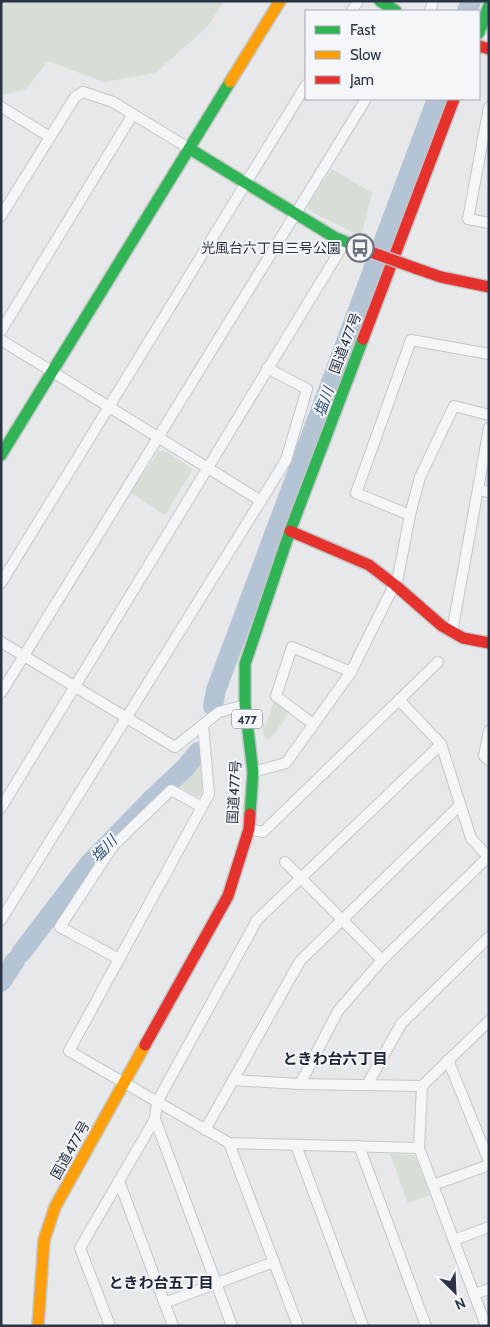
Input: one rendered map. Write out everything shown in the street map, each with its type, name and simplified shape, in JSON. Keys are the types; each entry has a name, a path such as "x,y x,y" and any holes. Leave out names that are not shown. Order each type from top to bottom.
{"main road":[{"path":"1,455 280,1"},
{"path":"380,1 394,10"},
{"path":"480,29 489,5"},
{"name":"国道477号","path":"38,1326 44,1240 56,1207 228,896 248,829 253,772 245,705 245,664 290,531 454,100"},
{"path":"190,148 345,242 441,278 489,287"},
{"path":"290,531 369,565 396,585 442,626 463,638 489,643"}],"street":[{"path":"1,583 305,88"},
{"path":"1,216 74,97 83,92 113,102 190,148"},
{"path":"1,693 365,100"},
{"path":"1,107 50,137"},
{"path":"489,107 468,218 489,222"},
{"path":"1,331 133,114"},
{"path":"1,808 345,242"},
{"path":"1,340 261,501"},
{"path":"410,515 356,493 411,340 489,354"},
{"path":"1,920 286,460 307,389 267,368"},
{"path":"253,772 286,763 351,672 396,585 410,515 420,477 454,406 489,415"},
{"path":"452,632 489,428"},
{"path":"478,490 489,492"},
{"path":"1,642 175,747 219,712 245,705"},
{"path":"313,724 276,696 292,648 351,672"},
{"path":"248,829 263,832 438,662"},
{"path":"300,1084 338,1011 382,960 488,857 470,838 441,744 399,700"},
{"path":"203,725 209,794 69,1051 228,1143 419,1148"},
{"path":"489,731 484,756 489,760"},
{"path":"110,1326 80,1248 155,1119 157,1102 258,920 441,744"},
{"path":"119,958 60,927 113,846 171,790 202,807"},
{"path":"204,1130 300,960 459,806"},
{"path":"285,862 382,960"},
{"path":"367,1085 400,1024 489,937"},
{"path":"486,1326 419,1148 422,1086 489,1021"},
{"path":"433,1185 489,1163 448,1060"},
{"path":"233,1080 300,1084 422,1086"},
{"path":"155,1119 232,1326"},
{"path":"228,1143 298,1326"},
{"path":"296,1144 364,1326"},
{"path":"359,1146 426,1326"},
{"path":"119,1181 173,1326"},
{"path":"454,1240 489,1227"},
{"path":"164,1303 274,1262"},
{"path":"474,1294 489,1289"}],"shaded area":[{"path":"1,1 224,1 207,27 155,73 104,82 48,61 26,89 1,95"},
{"path":"332,169 372,193 361,236 312,212 307,206"},
{"path":"163,450 193,469 165,515 131,493 158,452"},
{"path":"274,701 290,712 271,738 265,739 262,725 266,724"},
{"path":"202,754 202,795 197,797 171,782 198,755"},
{"path":"390,1154 413,1155 416,1158 430,1195 408,1203"}],"waterway":[{"name":"塩川","path":"467,10 471,1"},
{"name":"塩川","path":"213,706 216,690 437,100"},
{"name":"塩川","path":"21,953 89,864 185,768 198,752"},
{"name":"塩川","path":"1,982 15,961"}],"traffic: fast":[{"path":"380,1 394,10"},
{"path":"480,30 489,5"},
{"path":"1,455 230,82"},
{"path":"190,149 334,237 368,251"},
{"path":"250,814 253,772 245,705 245,664 290,531 363,339"}],"traffic: slow":[{"path":"230,82 280,1"},
{"path":"38,1326 44,1240 55,1207 145,1045"}],"traffic: jam":[{"path":"480,46 489,49"},
{"path":"363,339 454,100"},
{"path":"368,251 415,268"},
{"path":"415,268 441,277 489,287"},
{"path":"290,531 369,565 442,626 463,638 489,643"},
{"path":"145,1045 228,896 249,829 250,814"}],"place":[{"name":"光風台六丁目三号公園","path":"360,248"}],"district":[{"name":"ときわ台六丁目","path":"335,1059"},
{"name":"ときわ台五丁目","path":"161,1283"}]}
